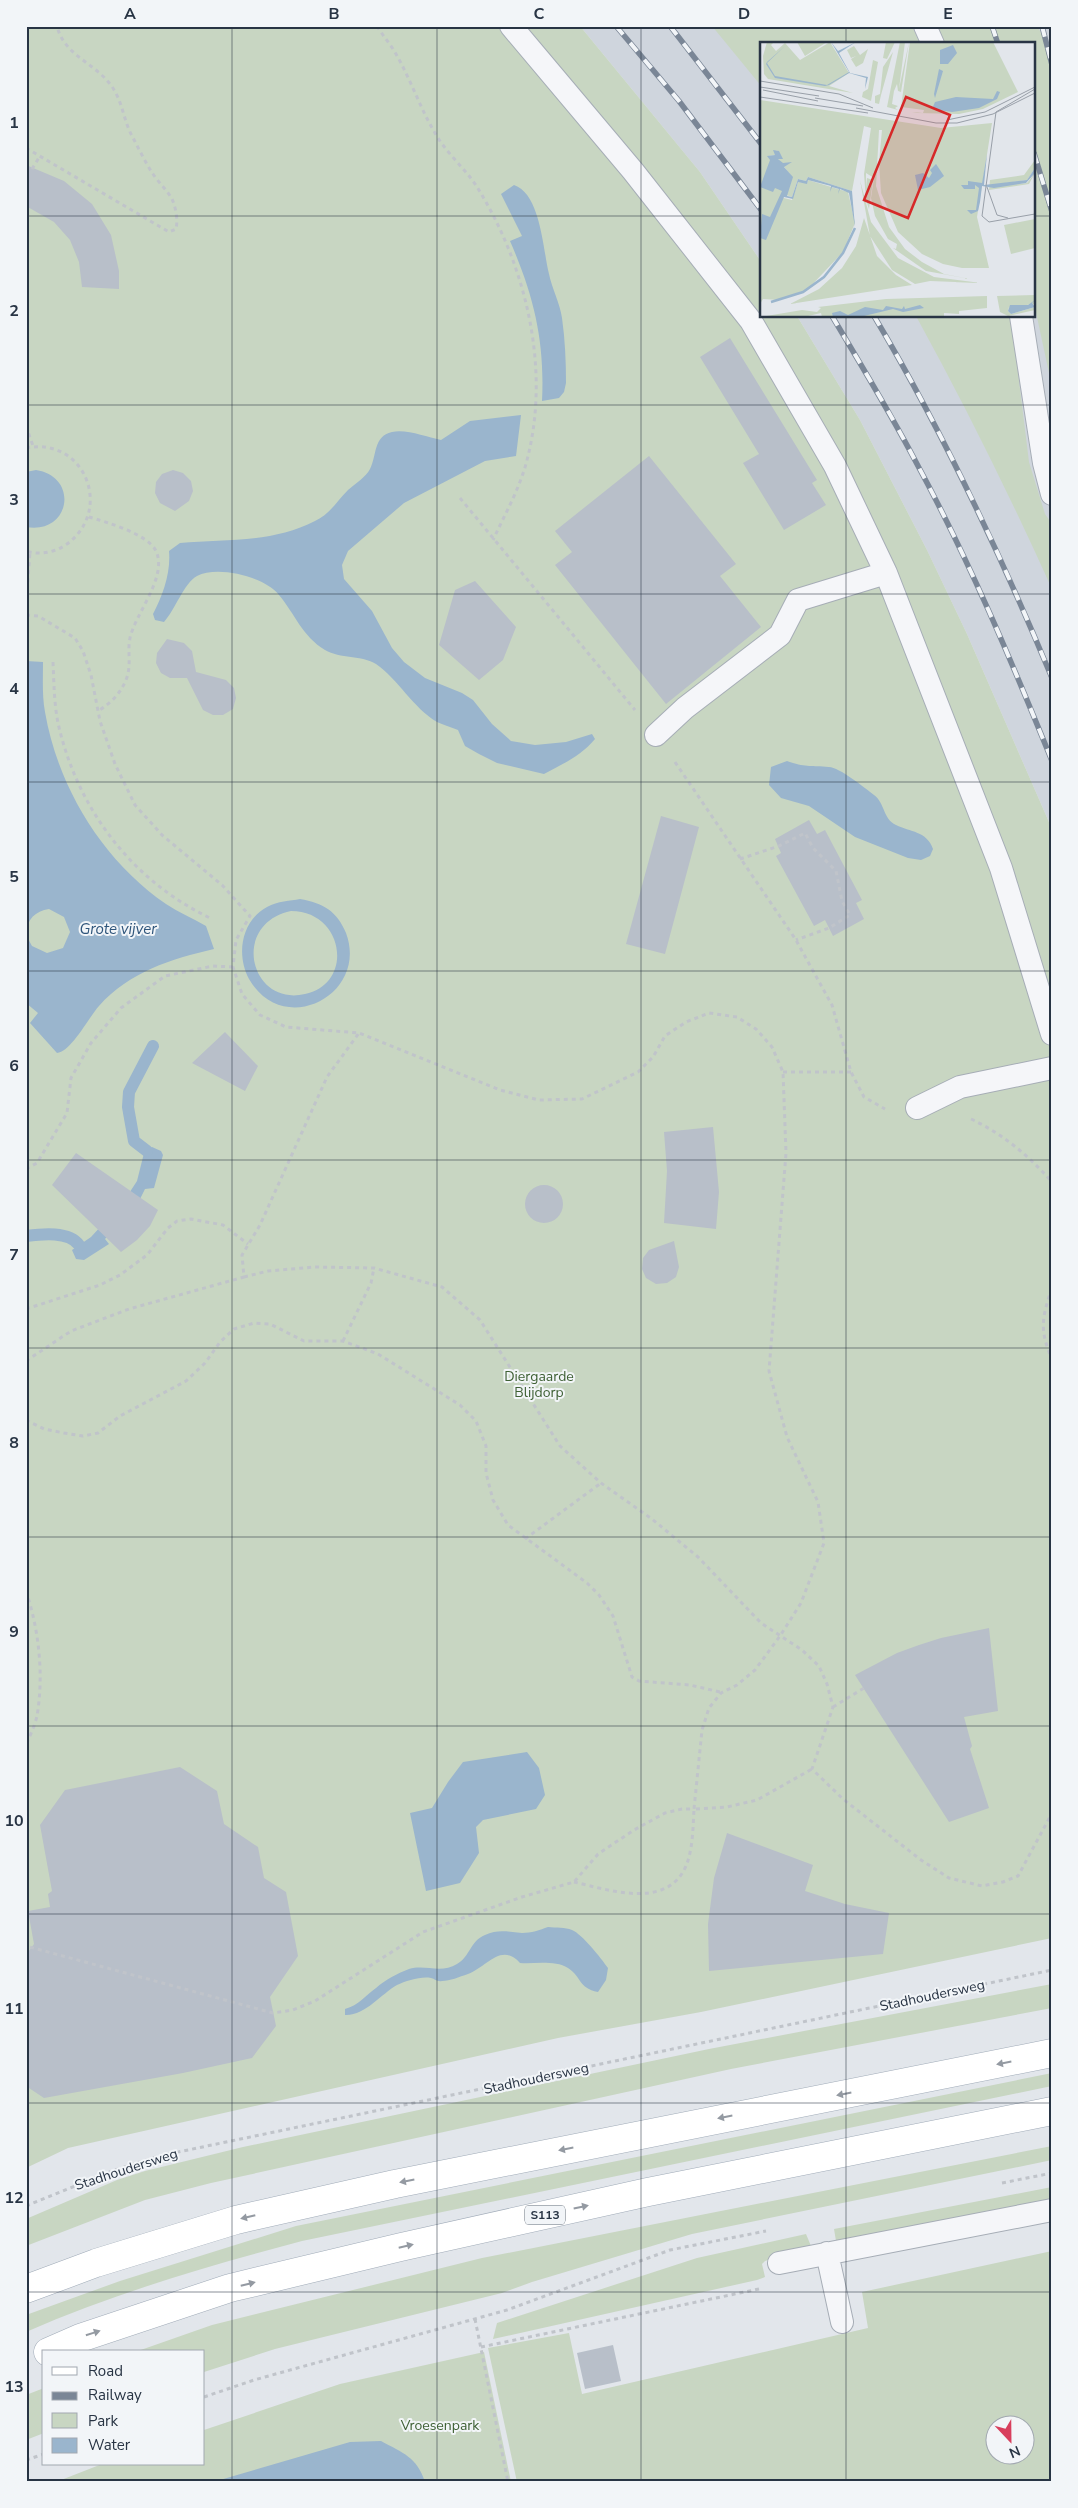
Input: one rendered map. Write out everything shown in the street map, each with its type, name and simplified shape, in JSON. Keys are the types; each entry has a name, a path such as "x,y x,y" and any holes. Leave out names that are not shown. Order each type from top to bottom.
{"main road":[{"path":"26,2288 96,2263 236,2220 386,2186 1052,2054"},
{"name":"S113","path":"53,2350 80,2338 230,2288 401,2246 648,2192 1052,2111"},
{"path":"26,2361 42,2355"}],"lane":[{"path":"511,26 633,171 751,321 835,466 886,573 1002,868 1052,1034"},
{"path":"925,26 933,42"},
{"path":"1021,318 1044,464 1052,494"},
{"path":"656,735 686,708 780,635 798,600 886,573"},
{"path":"917,1108 960,1087 1052,1068"},
{"path":"779,2263 1052,2210"},
{"path":"827,2253 842,2322"}],"path":[{"path":"26,148 169,232 176,229 176,213 172,200 153,174 130,132 121,103 112,86 100,73 70,52 60,37 57,26"},
{"path":"377,26 396,54 435,134 477,187 507,246 529,308 535,358 534,410 528,458 522,476 493,540"},
{"path":"32,169 40,156"},
{"path":"26,426 33,446"},
{"path":"26,448 33,446 54,449 73,458 86,476 92,496 89,517 82,530 59,549 45,553 28,552 26,606"},
{"path":"460,498 656,735 796,940 832,1005 851,1072 864,1097 886,1109 917,1108"},
{"path":"89,517 127,530 153,546 157,553 155,580 130,639 131,658 126,680 118,695 98,711"},
{"path":"26,615 38,616 75,638 83,651 98,711 115,764 135,805 162,836 222,885 250,916 236,940 233,968 242,994 260,1015 286,1027 359,1033 500,1090 539,1100 582,1099 638,1072 653,1058 665,1036 686,1022 709,1013 737,1017 756,1029 772,1047 783,1072 786,1153 769,1371 787,1437 818,1502 824,1543 801,1603 780,1636 755,1670 737,1685 721,1692 709,1708 702,1730 692,1836 686,1866 676,1880 665,1888 643,1895 574,1882 522,1897 423,1932 315,2001 293,2010 273,2012 26,1946"},
{"path":"53,662 58,723 68,759 87,804 110,838 153,882 185,906 210,918"},
{"path":"740,859 779,846 805,833 813,848 836,871 842,892 842,901 850,916 829,928 796,940"},
{"path":"26,1169 37,1164 67,1113 71,1078 91,1043 121,1008 165,976 213,966 233,968"},
{"path":"244,1277 242,1255 260,1225 327,1077 359,1033"},
{"path":"783,1072 851,1072"},
{"path":"969,1118 1005,1138 1036,1163 1052,1182"},
{"path":"26,1309 100,1286 120,1275 147,1255 168,1228 177,1221 191,1219 223,1225 248,1244"},
{"path":"26,1361 71,1331 129,1309 268,1271 315,1267 374,1268 442,1287 480,1320 560,1446 600,1483 652,1519 698,1557 761,1623 802,1650 819,1666 827,1684 833,1707 812,1769 757,1800 727,1807 682,1809 665,1813 634,1830 598,1854 574,1882"},
{"path":"342,1341 371,1283 374,1268"},
{"path":"1052,1288 1042,1318 1046,1344 1052,1359"},
{"path":"26,1420 44,1429 64,1433 83,1436 98,1433 120,1416 186,1381 206,1363 220,1342 234,1329 254,1323 270,1324 304,1340 342,1341 378,1354 460,1405 476,1421 486,1446 486,1473 493,1500 508,1524 525,1539 587,1583 599,1595 613,1616 632,1677 639,1682 690,1685 721,1692"},
{"path":"525,1539 600,1483"},
{"path":"26,1591 38,1644 39,1682 37,1717 26,1745"},
{"path":"833,1707 864,1688"},
{"path":"812,1769 843,1799 920,1860 949,1878 982,1886 1003,1882 1018,1876 1052,1813"},
{"name":"Stadhoudersweg","path":"26,2206 112,2171 159,2156 1052,1970"},
{"path":"994,2185 1052,2173"},
{"path":"205,2397 264,2378 506,2310 670,2250 772,2229"},
{"path":"481,2347 760,2289 779,2263"},
{"path":"475,2319 508,2482"},
{"path":"26,2460 42,2455"}],"shaded area":[{"path":"580,26 1052,26 1052,829 967,634 927,550 860,420 798,318 1036,318 1036,42 760,42 760,260 700,172"}],"green space":[{"name":"Diergaarde Blijdorp","path":"26,26 580,26 700,172 760,260 760,318 798,318 860,420 927,550 967,634 1052,829 1052,1938 701,2012 558,2038 68,2148 26,2168"},
{"path":"712,26 912,26 919,42 760,42 760,85"},
{"path":"935,26 1037,26 1052,51 1052,387 1036,312 1036,42 944,42"},
{"path":"917,318 1011,318 1029,462 1045,514 1052,524 1052,589 987,451"},
{"path":"1052,1984 1052,2008 731,2069 211,2183 145,2200 26,2246 26,2219 117,2180 145,2171 243,2147 709,2049"},
{"path":"1052,2073 1052,2086 302,2241 162,2281 93,2305 26,2332 26,2315 120,2281 296,2226"},
{"path":"1052,2146 1052,2160 692,2234 532,2282 502,2293 275,2349 205,2372 205,2350 141,2350 212,2325 482,2258"},
{"path":"1052,2187 1052,2200 836,2241 834,2229"},
{"path":"806,2234 811,2246 765,2261 762,2264 765,2277 757,2280 493,2339 497,2323 697,2258"},
{"path":"1052,2251 1052,2482 517,2482 488,2348 569,2333 582,2394 868,2328 862,2292"},
{"name":"Vroesenpark","path":"484,2352 511,2482 56,2482 97,2466 205,2466 205,2430 340,2384"},
{"path":"42,2389 42,2434 26,2440 26,2395"}],"water":[{"path":"514,185 523,190 530,199 535,211 550,280 560,307 563,326 566,375 564,392 559,398 542,401 540,339 526,281 510,241 522,236 501,194"},
{"path":"521,415 516,456 485,461 404,503 348,551 342,565 344,579 372,611 392,648 404,662 425,678 462,693 473,700 492,724 511,741 535,745 566,742 592,734 595,739 590,745 565,763 544,774 497,763 465,746 458,730 437,722 428,716 376,664 364,659 331,653 317,644 310,638 279,595 263,583 252,578 228,572 206,573 197,576 188,584 164,622 155,620 153,614 163,591 167,575 169,551 180,543 266,537 299,528 315,521 329,511 348,490 366,475 372,464 376,447 386,434 398,431 441,440 470,421"},
{"path":"36,470 50,475 59,483 64,493 64,504 60,514 52,522 41,527 26,527 26,472"},
{"name":"Grote vijver","path":"26,661 43,662 44,706 51,740 60,767 86,820 122,866 143,886 166,904 206,926 214,949 167,962 124,984 99,1006 74,1041 57,1053 30,1023 38,1013 26,1003","holes":["49,909 64,917 70,932 63,948 47,953 32,946 27,928 29,922 36,914"]},
{"path":"787,761 833,768 852,778 878,798 886,815 892,822 927,839 933,849 930,856 921,860 908,858 855,837 809,806 781,798 769,785 771,767"},
{"path":"300,899 316,903 334,914 346,933 350,955 345,975 334,991 319,1002 301,1007 282,1006 264,997 249,979 243,960 243,939 251,921 258,913 267,907 284,901","holes":["291,911 309,914 323,922 332,934 337,948 337,963 331,976 321,987 305,994 286,995 271,988 260,977 254,962 254,946 260,931 272,919"]},
{"path":"152,1147 161,1151 163,1155 154,1188 145,1189 139,1201 105,1239 109,1244 84,1260 76,1259 72,1250 91,1237 124,1201 137,1181 144,1153"},
{"path":"527,1752 539,1768 545,1795 536,1809 483,1820 476,1827 479,1853 460,1883 426,1891 410,1813 432,1808 463,1762"},
{"path":"548,1927 566,1928 576,1932 601,1958 608,1968 606,1980 598,1992 587,1988 572,1971 563,1966 551,1963 520,1963 513,1957 500,1955 475,1971 451,1980 437,1981 431,1978 423,1978 401,1983 359,2012 345,2015 345,2009 358,2003 383,1982 400,1973 415,1968 439,1969 457,1964 465,1957 476,1941 485,1935 499,1931 522,1933"},
{"path":"381,2441 413,2461 425,2482 213,2482 350,2442"}],"building":[{"path":"26,165 64,181 92,204 111,235 119,271 119,289 82,287 79,262 70,240 54,222 26,206"},
{"path":"730,338 817,480 812,483 826,505 784,530 743,463 759,454 700,357"},
{"path":"649,456 736,564 720,576 761,627 666,704 555,565 572,552 555,531"},
{"path":"173,470 183,473 191,481 193,491 189,501 175,511 160,503 155,493 156,482 162,474"},
{"path":"475,581 516,627 503,660 479,680 439,645 455,590"},
{"path":"167,639 184,643 192,651 196,672 226,680 234,688 236,698 233,709 223,715 213,715 203,710 187,678 170,678 161,673 156,663 157,653"},
{"path":"661,816 699,827 665,954 626,944"},
{"path":"809,820 817,834 825,830 862,900 856,903 864,919 833,936 825,920 814,926 776,856 781,853 775,839"},
{"path":"225,1032 258,1066 245,1091 192,1063"},
{"path":"713,1127 719,1192 716,1229 664,1223 667,1171 664,1132"},
{"path":"76,1153 158,1210 150,1226 137,1240 121,1252 52,1185"},
{"path":"544,1185 557,1191 563,1204 557,1217 544,1223 531,1217 525,1204 531,1191"},
{"path":"674,1241 679,1267 676,1277 667,1283 656,1284 646,1278 642,1269 643,1258 649,1250"},
{"path":"989,1628 998,1711 964,1717 972,1746 970,1749 989,1808 949,1822 855,1675 897,1653 919,1645 941,1638"},
{"path":"180,1767 217,1791 224,1824 258,1847 264,1878 286,1892 298,1956 270,1997 276,2026 252,2058 183,2073 44,2098 26,2086 26,1955 34,1944 28,1911 50,1907 48,1894 52,1891 40,1825 65,1790"},
{"path":"727,1833 813,1865 805,1891 845,1904 889,1913 883,1954 709,1971 708,1924 714,1878"},
{"path":"613,2345 621,2381 585,2389 577,2353"}],"waterway":[{"path":"147,1151 134,1141 128,1107 129,1092 153,1046"},
{"path":"26,1236 62,1235 69,1237 79,1245"}],"railway":[{"path":"616,26 679,101 760,208"},
{"path":"670,26 760,142"},
{"path":"992,26 997,42"},
{"path":"1042,26 1052,65"},
{"path":"1036,160 1052,212"},
{"path":"833,318 897,427 936,500 1005,648 1052,761"},
{"path":"875,318 947,449 991,539 1052,678"}]}
